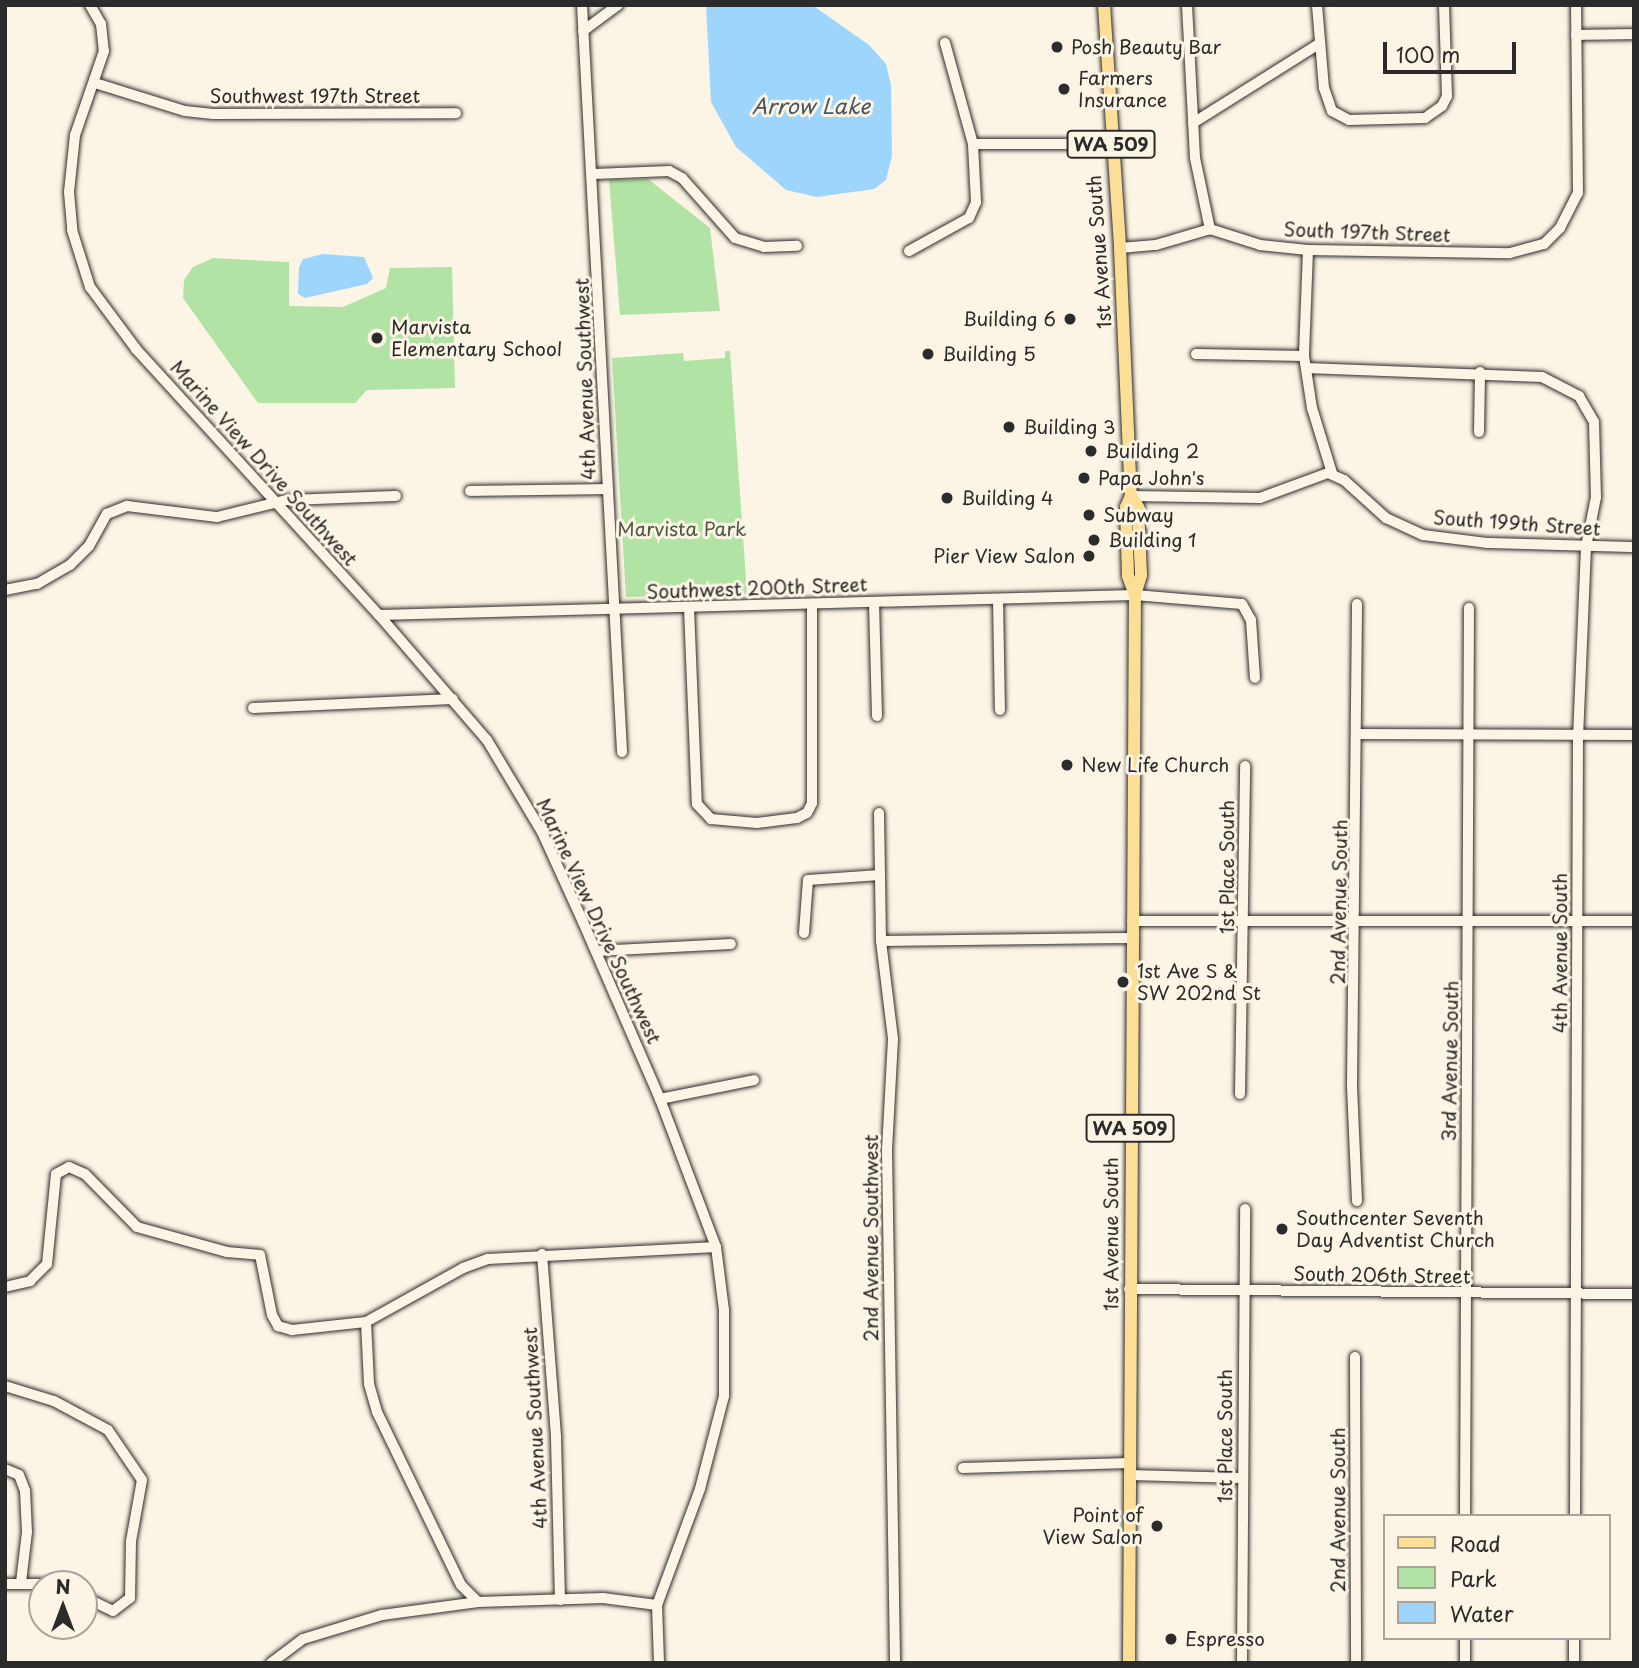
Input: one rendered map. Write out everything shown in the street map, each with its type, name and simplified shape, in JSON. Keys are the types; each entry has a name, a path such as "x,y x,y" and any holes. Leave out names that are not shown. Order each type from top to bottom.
{"main road":[{"name":"1st Avenue South","path":"1104,5 1111,144 1120,248 1131,496 1138,507 1141,575 1135,595 1129,1289 1129,1663"}],"street":[{"name":"Marine View Drive Southwest","path":"90,5 104,43 95,83 75,135 69,184 72,230 85,275 129,341 379,615 487,740 529,808 596,951 660,1099 716,1247 726,1355 722,1408 700,1489 657,1605 659,1663"},
{"name":"4th Avenue Southwest","path":"582,5 594,174 607,489 622,752"},
{"path":"583,31 618,5"},
{"path":"1120,248 1166,243 1210,229 1199,192 1187,5"},
{"path":"1317,5 1319,44 1328,102 1332,111 1349,120 1414,119 1435,114 1447,96 1444,5"},
{"path":"1576,5 1576,35 1634,34"},
{"name":"South 197th Street","path":"1210,229 1259,245 1308,250 1510,253 1544,244 1564,221 1578,192 1580,173 1576,35"},
{"path":"909,251 973,212 973,144 944,43"},
{"path":"1193,123 1319,44"},
{"name":"Southwest 197th Street","path":"95,83 185,111 213,114 456,113"},
{"path":"973,144 1111,144"},
{"path":"594,174 669,172 682,178 735,238 764,247 797,246"},
{"path":"1131,496 1259,498 1317,474 1332,473 1312,408 1304,356 1308,250"},
{"path":"1196,354 1304,356"},
{"path":"1306,368 1480,372 1479,432"},
{"name":"4th Avenue South","path":"1480,372 1542,377 1579,396 1594,422 1596,497 1586,547 1578,735 1575,1514"},
{"name":"South 199th Street","path":"1332,473 1376,511 1423,535 1586,547 1634,547"},
{"path":"470,491 607,489"},
{"path":"5,590 37,584 70,565 89,546 107,514 116,509 142,507 216,517 275,503 396,496"},
{"name":"Southwest 200th Street","path":"379,615 1135,595 1242,604 1251,620 1255,678"},
{"path":"998,599 1000,710"},
{"path":"874,602 877,716"},
{"path":"689,608 697,803 703,813 722,822 783,822 807,813 814,789 812,604"},
{"name":"2nd Avenue South","path":"1357,604 1357,920 1352,1085 1357,1201"},
{"name":"3rd Avenue South","path":"1465,1514 1464,1293 1471,735 1469,608"},
{"path":"253,708 453,699"},
{"path":"1358,734 1634,735"},
{"name":"1st Place South","path":"1240,1094 1245,766"},
{"name":"2nd Avenue Southwest","path":"879,813 881,942 893,1039 887,1151 895,1663"},
{"path":"804,933 808,880 880,874"},
{"path":"1132,921 1244,918 1634,921"},
{"path":"881,942 1132,938"},
{"path":"596,951 731,944"},
{"path":"660,1099 754,1080"},
{"path":"5,1287 30,1281 47,1264 56,1174 69,1167 85,1174 137,1227 263,1259 278,1326 324,1329 366,1322 463,1268 501,1257 716,1247"},
{"name":"1st Place South","path":"1242,1663 1245,1209"},
{"name":"4th Avenue Southwest","path":"542,1254 556,1438 560,1600"},
{"name":"South 206th Street","path":"1129,1289 1634,1294"},
{"path":"366,1322 369,1384 377,1412 461,1585 478,1602"},
{"name":"2nd Avenue South","path":"1355,1357 1356,1663"},
{"path":"5,1386 91,1419 125,1450 142,1480 131,1541 130,1598 113,1611 98,1604"},
{"path":"963,1468 1129,1469 1242,1478"},
{"path":"5,1469 19,1475 25,1491 27,1532 21,1582"},
{"path":"5,1584 28,1582"},
{"path":"271,1663 303,1639 341,1625 478,1602 603,1598 657,1605"},
{"path":"1465,1640 1465,1663"},
{"path":"1574,1640 1574,1663"}],"green space":[{"path":"648,179 710,228 720,311 620,315 609,180"},
{"path":"213,258 289,262 289,306 343,307 386,288 390,268 452,267 455,388 367,390 355,403 258,403 183,298 184,280 193,267"},
{"name":"Marvista Park","path":"725,351 730,351 747,594 626,597 612,358 683,353 684,361 725,358"}],"water":[{"name":"Arrow Lake","path":"706,5 812,5 869,45 886,64 891,85 892,156 886,180 874,189 817,197 786,190 736,147 711,102"},
{"path":"323,254 364,257 373,278 367,284 305,298 298,294 299,267 303,259"}],"place":[{"name":"Posh Beauty Bar","path":"1057,47"},
{"name":"Farmers Insurance","path":"1064,89"},
{"name":"Building 6","path":"1070,319"},
{"name":"Marvista Elementary School","path":"377,338"},
{"name":"Building 5","path":"928,354"},
{"name":"Building 3","path":"1009,427"},
{"name":"Building 2","path":"1091,451"},
{"name":"Papa John's","path":"1084,478"},
{"name":"Building 4","path":"947,498"},
{"name":"Subway","path":"1089,515"},
{"name":"Building 1","path":"1094,540"},
{"name":"Pier View Salon","path":"1089,556"},
{"name":"New Life Church","path":"1067,765"},
{"name":"1st Ave S & SW 202nd St","path":"1123,982"},
{"name":"Southcenter Seventh Day Adventist Church","path":"1282,1229"},
{"name":"Point of View Salon","path":"1157,1526"},
{"name":"Espresso","path":"1171,1639"}]}
